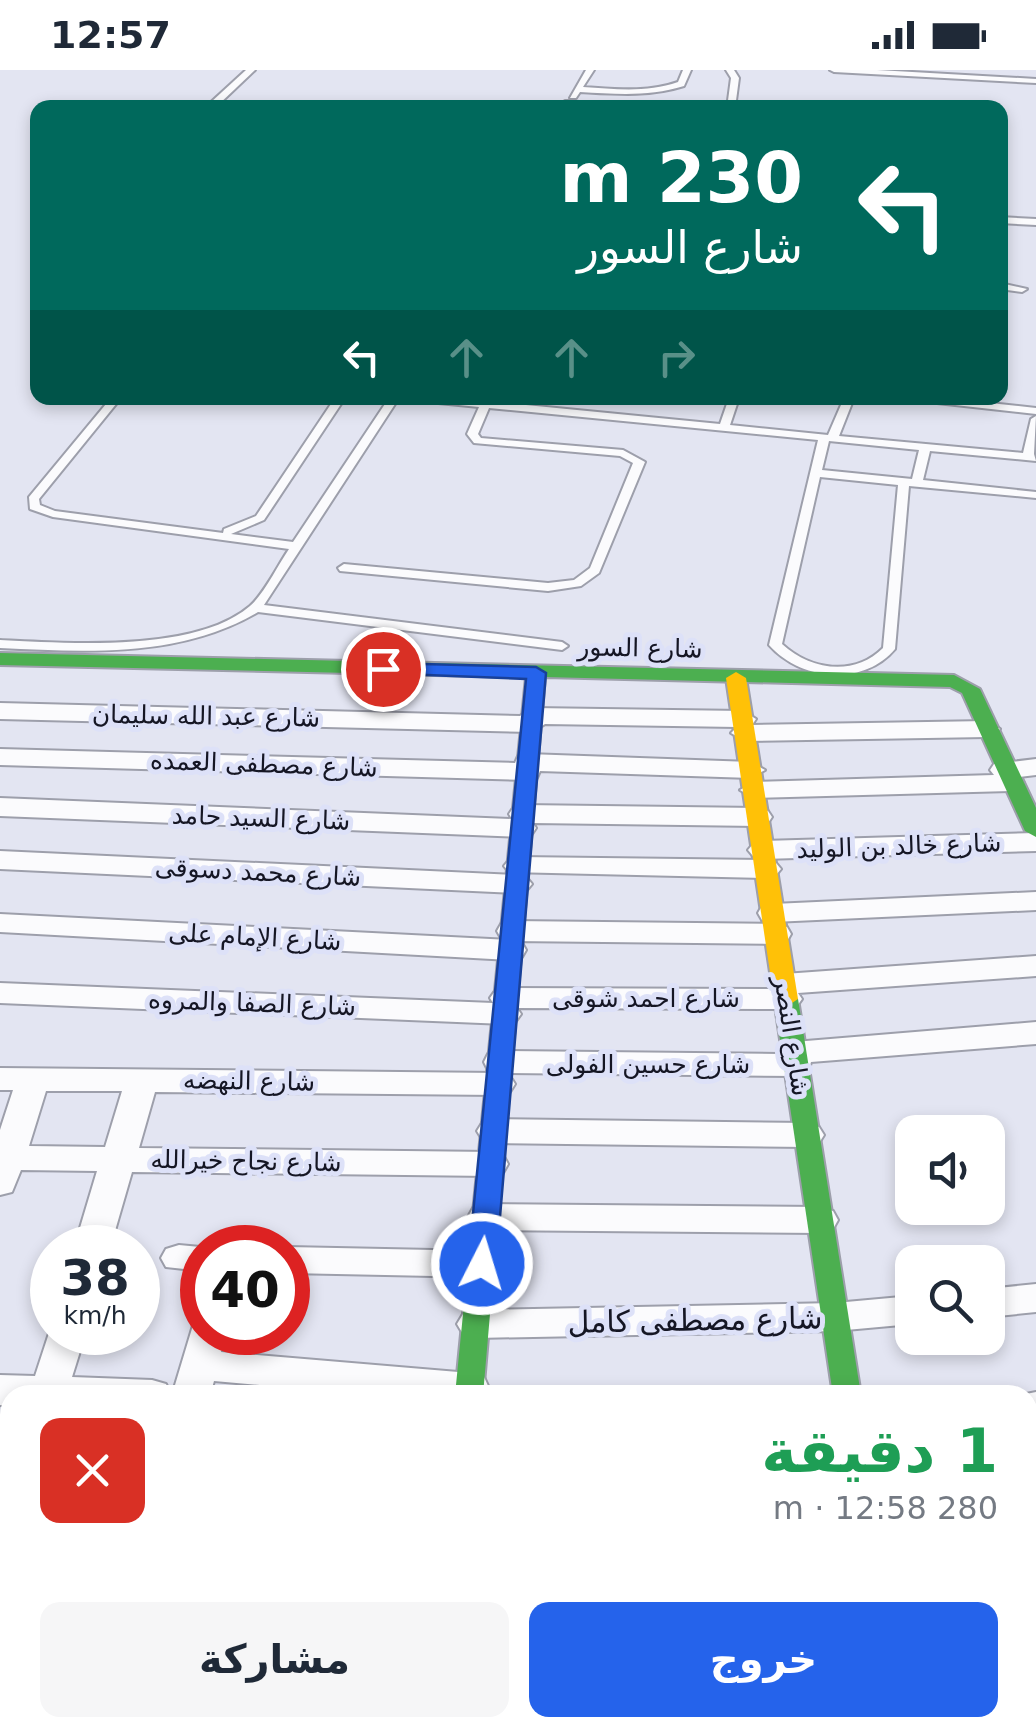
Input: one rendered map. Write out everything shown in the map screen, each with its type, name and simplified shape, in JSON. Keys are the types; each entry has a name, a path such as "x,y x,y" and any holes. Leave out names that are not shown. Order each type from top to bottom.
{"street":[{"name":"شارع السور","path":"0,659 954,681 965,685 972,695 987,730"},
{"path":"471,1385 536,673"},
{"name":"شارع النصر","path":"736,678 845,1385"},
{"name":"شارع عبد الله سليمان","path":"0,712 987,730"},
{"path":"987,730 1036,831"},
{"name":"شارع مصطفى العمده","path":"0,757 528,767 754,792"},
{"path":"754,792 1007,776 1036,767"},
{"name":"شارع السيد حامد","path":"0,807 522,821 754,792"},
{"name":"شارع خالد بن الوليد","path":"518,875 1036,842"},
{"name":"شارع محمد دسوقى","path":"0,860 518,875"},
{"name":"شارع الإمام على","path":"0,924 512,940 774,924 1036,901"},
{"name":"شارع احمد شوقى","path":"506,1006 785,992 1036,966"},
{"name":"شارع الصفا والمروه","path":"0,992 506,1006"},
{"name":"شارع حسين الفولى","path":"499,1073 795,1059 1036,1033"},
{"name":"شارع النهضه","path":"17,1079 499,1073"},
{"path":"3,1166 17,1079"},
{"path":"99,1225 142,1080"},
{"name":"شارع نجاح خيرالله","path":"3,1166 807,1135"},
{"path":"486,1217 820,1220"},
{"path":"310,1260 482,1264"},
{"path":"1005,1301 1036,1298"},
{"name":"شارع مصطفى كامل","path":"476,1324 835,1318 895,1312"},
{"path":"51,1385 60,1355"},
{"path":"199,1364 402,1385"}],"lane":[{"path":"217,100 250,70"},
{"path":"570,100 590,70"},
{"path":"577,90 632,92 669,88 681,84 687,70"},
{"path":"730,70 735,78 732,100"},
{"path":"834,70 1036,80"},
{"path":"1008,220 1036,222"},
{"path":"1008,287 1022,288"},
{"path":"110,405 33,499 34,507 53,514 296,546"},
{"path":"214,533 243,528 260,518 335,405"},
{"path":"0,644 163,643 216,630 256,608 389,405"},
{"path":"344,568 548,587 591,575 639,462 623,454 478,440 472,434 486,405"},
{"path":"496,405 1032,458 1036,419"},
{"path":"724,428 732,405"},
{"path":"845,405 816,473 775,645 788,658 822,670 848,670 870,665 889,648 911,483 925,447"},
{"path":"982,405 1036,411"},
{"path":"816,473 1036,495"},
{"path":"256,608 562,646"}],"traffic: fast":[{"path":"0,659 954,681 970,689 1036,831"},
{"path":"470,1385 536,673"},
{"path":"786,999 845,1385"}],"traffic: slow":[{"path":"736,678 786,999"}],"route":[{"path":"383,669 536,673 482,1264"}]}
